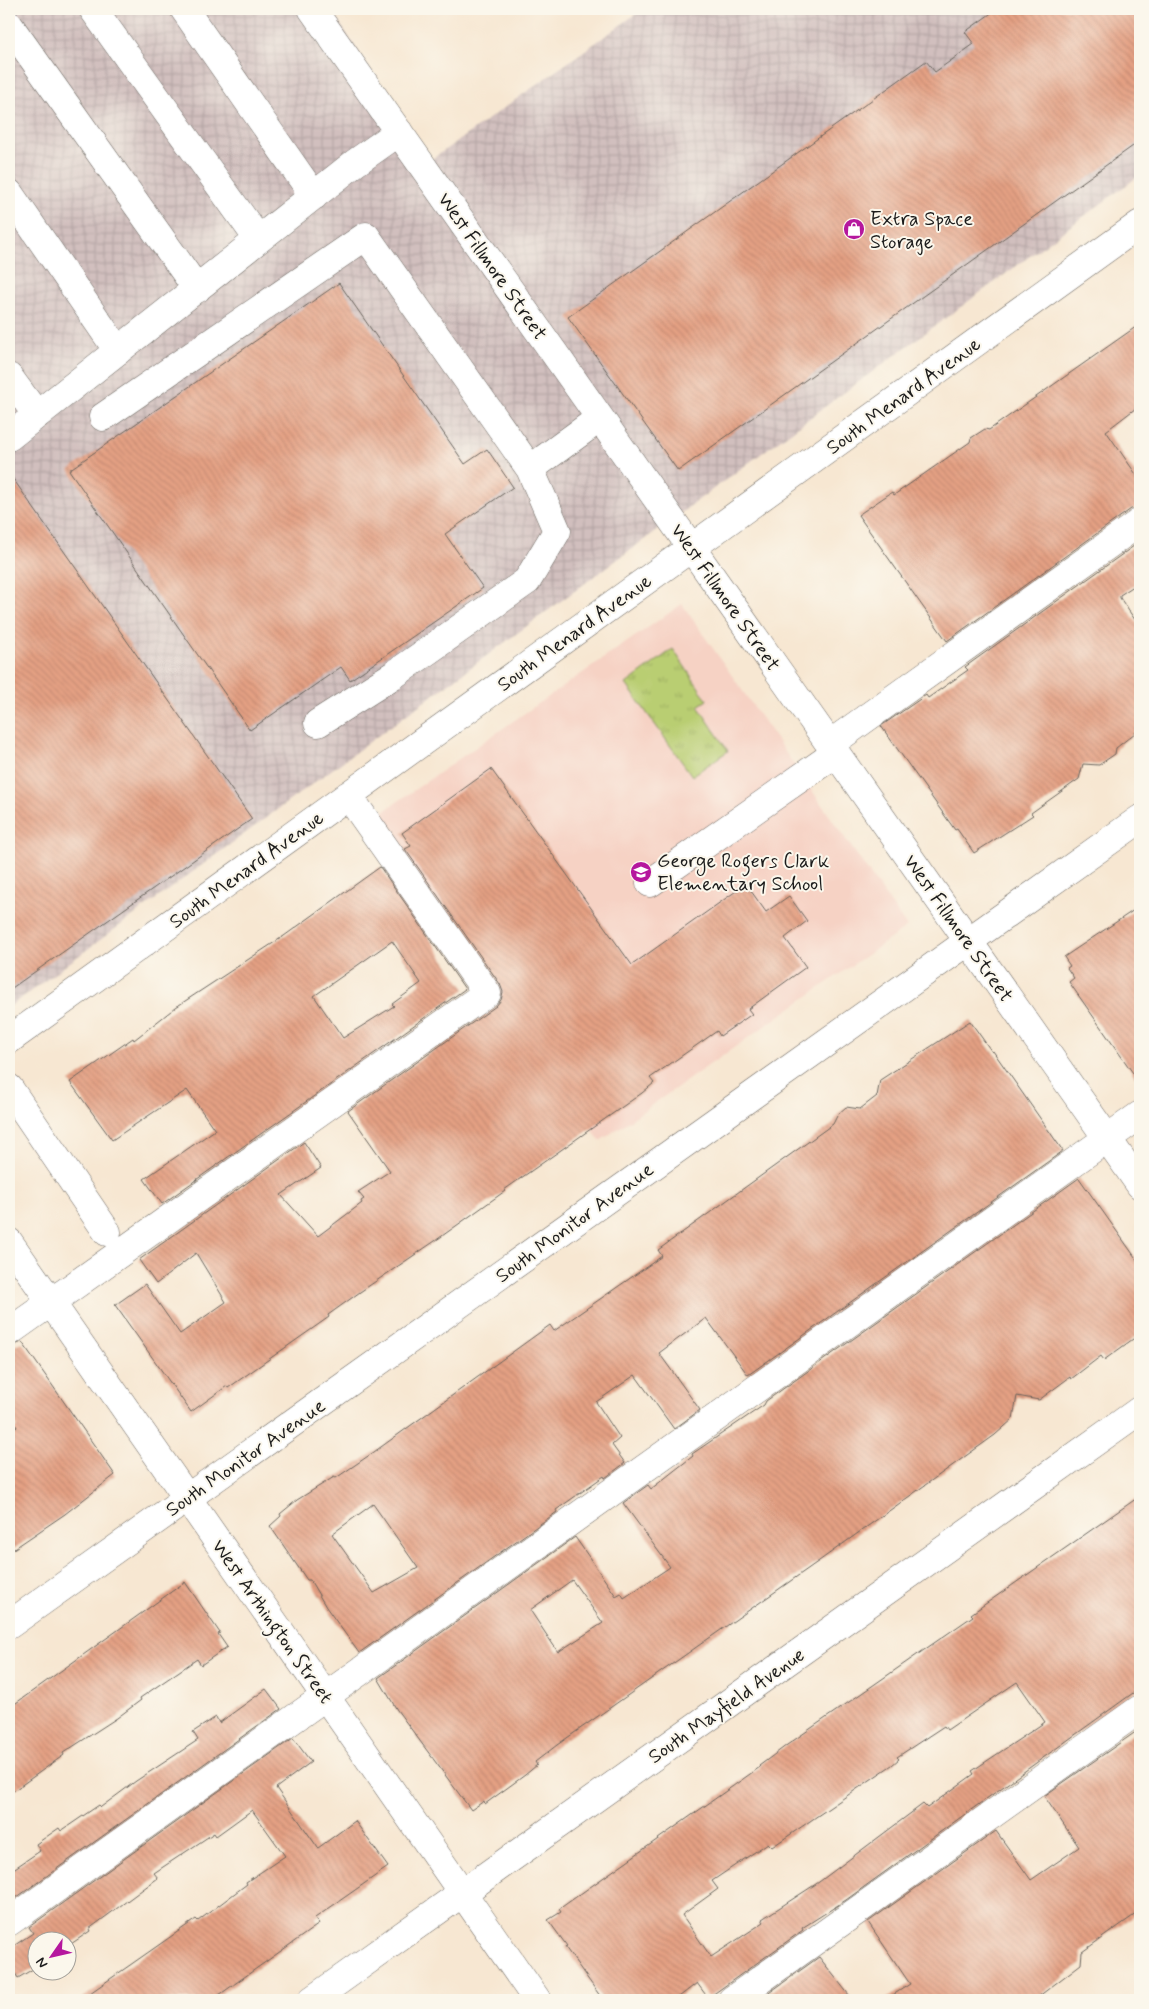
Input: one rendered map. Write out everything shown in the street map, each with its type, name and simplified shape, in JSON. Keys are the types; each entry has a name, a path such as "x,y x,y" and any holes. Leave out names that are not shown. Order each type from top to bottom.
{"street":[{"path":"93,9 258,240"},
{"path":"184,9 314,196"},
{"name":"West Fillmore Street","path":"312,9 1140,1185"},
{"path":"9,25 197,289"},
{"path":"9,437 355,163 399,132"},
{"path":"9,193 118,351"},
{"name":"South Menard Avenue","path":"9,1040 1140,224"},
{"path":"103,418 366,236 530,469 557,531 527,581 395,674 318,723"},
{"path":"9,377 36,415"},
{"path":"530,469 600,418"},
{"path":"650,883 1140,522"},
{"path":"9,1332 487,993 348,795"},
{"name":"South Monitor Avenue","path":"9,1625 1140,819"},
{"path":"9,1088 107,1232"},
{"path":"9,1922 1140,1115"},
{"name":"West Arthington Street","path":"9,1242 537,2000"},
{"name":"South Mayfield Avenue","path":"312,2000 1140,1410"},
{"path":"732,2000 1140,1709"}],"shaded area":[{"path":"9,9 331,9 428,162 643,9 1140,9 1140,175 9,1007"},
{"name":"George Rogers Clark Elementary School","path":"682,604 907,927 600,1141 374,818"}],"green space":[{"path":"673,649 707,700 698,706 728,751 692,776 626,684"}],"building":[{"name":"Extra Space Storage","path":"997,9 1140,9 1140,141 678,471 568,317 926,61 935,72 974,44 965,32"},
{"path":"339,283 465,464 487,449 513,487 445,534 483,588 350,680 341,667 250,730 69,470"},
{"path":"1140,324 1140,405 1106,431 1140,480 1140,507 1131,509 947,641 858,515 892,492 894,495 970,442 971,438 985,429 989,430"},
{"path":"9,473 252,819 9,990"},
{"path":"1138,543 1140,547 1140,582 1120,595 1120,598 1140,627 1140,729 1116,748 1115,754 1099,765 1083,764 1079,779 1031,813 1033,815 974,853 957,829 955,830 881,726 926,695 928,698 968,670 965,667"},
{"path":"491,769 632,965 746,884 766,912 789,896 807,921 785,938 806,967 748,1009 752,1014 720,1036 717,1031 650,1078 654,1083 642,1093 435,1241 360,1292 328,1315 329,1317 191,1412 115,1305 145,1284 180,1334 226,1302 196,1253 156,1284 139,1260 304,1142 321,1168 281,1195 318,1236 362,1203 361,1201 364,1199 358,1192 390,1171 348,1111 496,1006 501,1000 503,992 500,984 405,849 411,846 402,833"},
{"path":"380,867 465,989 162,1204 144,1179 215,1130 187,1090 112,1140 70,1082 133,1038 134,1040 176,1007 284,936","holes":["392,941 421,983 392,1004 394,1006 343,1038 314,996"]},
{"path":"1140,906 1140,1083 1069,982 1074,978 1067,968 1070,966 1064,957"},
{"path":"970,1021 1063,1151 748,1375 706,1318 659,1353 700,1410 674,1429 635,1375 596,1402 620,1438 612,1445 625,1463 556,1510 557,1512 359,1653 326,1607 310,1580 307,1580 270,1526 281,1516 280,1514 297,1500 334,1477 336,1478 374,1452 550,1325 554,1331 662,1256 658,1250 833,1124 838,1114 846,1107 860,1109 877,1096 880,1080","holes":["373,1504 418,1568 374,1593 332,1534"]},
{"path":"1079,1178 1140,1264 1140,1334 1104,1360 1101,1356 1039,1400 1017,1396 1013,1419 995,1435 557,1745 535,1762 537,1765 525,1775 485,1804 484,1801 471,1810 397,1710 378,1678 575,1537 616,1596 621,1593 624,1598 670,1567 623,1503 648,1485 651,1489 693,1456 692,1454 764,1405 766,1401","holes":["572,1580 603,1623 558,1652 530,1610"]},
{"path":"22,1342 115,1475 65,1514 9,1552 9,1433 17,1427 9,1415 9,1347"},
{"path":"1140,1496 1140,1688 846,1900 802,1928 803,1930 708,1998 697,1983 675,2000 603,2000 548,1920 561,1912 559,1909 760,1767 787,1745 973,1616 971,1614","holes":["1017,1682 1045,1722 972,1771 974,1774 927,1808 923,1804 819,1882 762,1919 764,1922 711,1957 682,1915 718,1889 712,1881 768,1843 772,1847 892,1765 899,1759 897,1757 944,1726 947,1730"]},
{"path":"185,1582 220,1633 218,1634 227,1647 201,1665 197,1659 140,1698 141,1700 117,1718 63,1753 64,1755 9,1794 9,1708"},
{"path":"266,1689 281,1709 13,1900 9,1894 9,1872 40,1851 36,1844 59,1828 61,1831 99,1805 101,1807 136,1781 198,1740 193,1732 216,1717 219,1723"},
{"path":"1137,1731 1140,1736 1140,1911 1082,1952 1081,1964 1034,2000 885,2000 910,1984 868,1922 996,1831 1031,1880 1079,1847 1044,1796"},
{"path":"293,1738 311,1762 276,1788 318,1848 355,1821 388,1867 315,1918 319,1924 212,2000 80,2000 196,1919 198,1921 247,1884 246,1882 285,1856 252,1810 216,1836 214,1833 154,1873 158,1878 78,1939 78,1932 32,1932 29,1927"},
{"path":"28,1936 28,1972 18,1978 9,1964 9,1949"},
{"path":"819,1957 853,2000 770,2000 766,1995"}],"place":[{"name":"Extra Space Storage","path":"854,229"},
{"name":"George Rogers Clark Elementary School","path":"641,872"}]}
